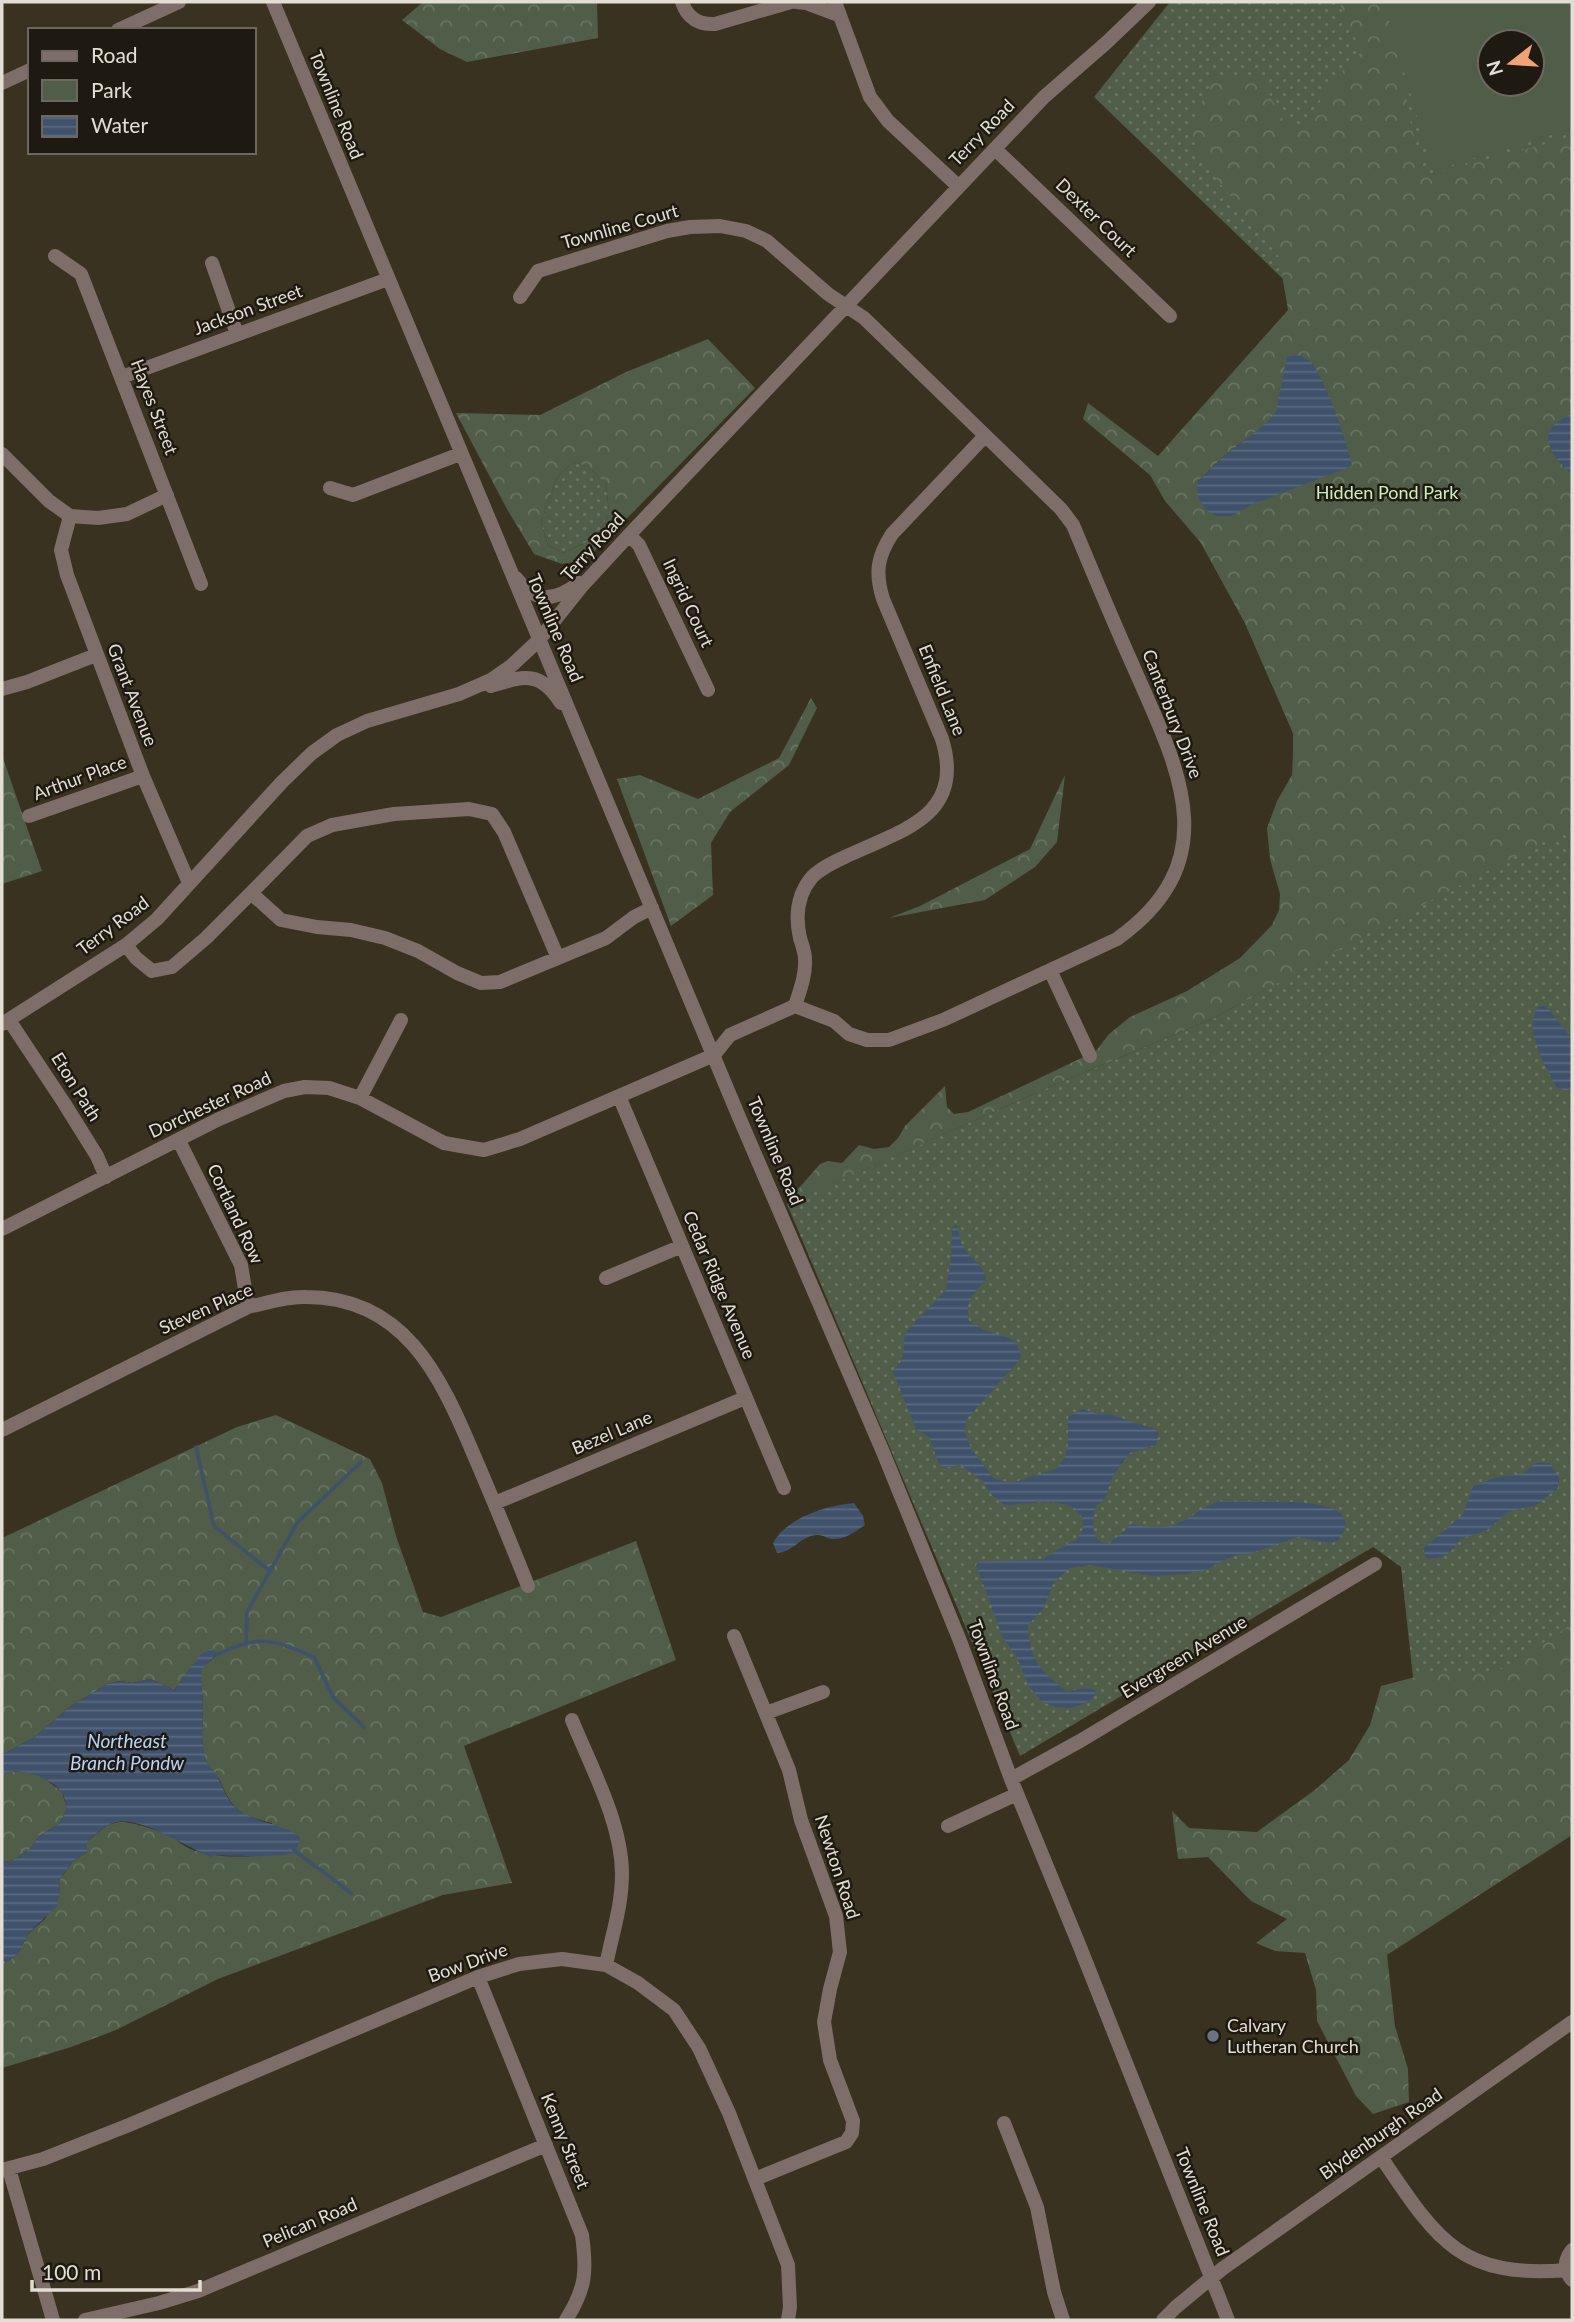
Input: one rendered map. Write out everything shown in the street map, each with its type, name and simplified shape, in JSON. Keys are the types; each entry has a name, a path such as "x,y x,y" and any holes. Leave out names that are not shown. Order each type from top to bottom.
{"street":[{"path":"122,28 179,2"},
{"name":"Townline Road","path":"273,2 460,454 872,1425 955,1628 1010,1779 1080,1947 1228,2320"},
{"path":"682,2 689,16 706,24 715,24 791,2"},
{"path":"796,2 836,8 870,97 888,121 958,186"},
{"name":"Terry Road","path":"5,1022 126,945 157,919 282,782 312,753 337,735 367,721 459,694 491,680 512,666 540,640 629,535 958,186 1044,97 1107,43 1149,2"},
{"path":"2,83 28,71"},
{"name":"Dexter Court","path":"995,149 1170,316"},
{"name":"Townline Court","path":"520,297 538,271 667,231 720,226 746,231 767,240 845,306"},
{"name":"Hayes Street","path":"55,256 81,274 201,584"},
{"path":"212,263 237,334"},
{"name":"Jackson Street","path":"122,377 387,279"},
{"name":"Canterbury Drive","path":"795,1006 834,1021 849,1034 867,1040 888,1040 943,1020 1117,939 1138,924 1155,906 1176,868 1185,825 1178,774 1073,525 1061,509 864,318 845,306"},
{"name":"Enfield Lane","path":"795,1006 804,978 805,957 796,912 802,893 812,877 827,865 925,817 944,792 948,757 883,599 878,582 879,565 882,550 892,534 985,436"},
{"path":"2,454 49,501 70,516 98,518 127,514 167,495"},
{"path":"330,488 353,495 460,454"},
{"name":"Grant Avenue","path":"70,516 61,550 67,575 143,776 189,883"},
{"name":"Ingrid Court","path":"629,535 639,544 708,691"},
{"path":"509,568 527,590 550,598 569,591 605,562"},
{"path":"2,689 96,655"},
{"path":"459,694 520,677 541,681 552,690 584,745"},
{"name":"Arthur Place","path":"29,817 143,776"},
{"path":"126,945 136,958 152,971 172,967 206,938 307,836 332,825 394,814 469,809 492,814 504,832 558,958"},
{"path":"251,893 281,920 385,938 418,951 481,983 500,982 606,938 634,916 652,908"},
{"path":"1050,970 1090,1056"},
{"path":"714,1055 730,1035 795,1006"},
{"path":"360,1098 401,1020"},
{"name":"Eton Path","path":"5,1022 64,1103 97,1156 106,1177"},
{"name":"Dorchester Road","path":"2,1229 253,1103 284,1091 305,1087 329,1088 360,1098 444,1143 484,1150 520,1139 714,1055"},
{"name":"Cedar Ridge Avenue","path":"619,1096 784,1488"},
{"name":"Cortland Row","path":"179,1141 241,1265 248,1307"},
{"path":"606,1278 682,1246"},
{"name":"Steven Place","path":"2,1430 248,1307 280,1299 305,1297 352,1303 371,1311 410,1338 439,1377 495,1503 528,1586"},
{"name":"Bezel Lane","path":"495,1503 744,1398"},
{"name":"Evergreen Avenue","path":"1010,1779 1080,1741 1375,1564"},
{"name":"Newton Road","path":"734,1636 789,1770 801,1820 836,1916 840,1952 824,2022 830,2060 853,2121 852,2133 846,2142 755,2179"},
{"path":"766,1713 823,1692"},
{"path":"572,1720 609,1811 621,1850 621,1900 606,1965"},
{"path":"948,1826 1017,1794"},
{"name":"Bow Drive","path":"5,2170 43,2159 129,2125 478,1977 519,1964 562,1959 606,1965 638,1983 674,2010 699,2048 755,2179 788,2265 788,2320"},
{"name":"Kenny Street","path":"478,1977 582,2235 586,2267 578,2300 566,2320"},
{"name":"Blydenburgh Road","path":"1163,2320 1211,2277 1572,2022"},
{"path":"1004,2123 1037,2207 1054,2292 1063,2320"},
{"name":"Pelican Road","path":"85,2320 198,2291 546,2145"},
{"path":"1381,2157 1427,2221 1448,2244 1471,2259 1494,2268 1569,2275 1567,2257 1572,2250"},
{"path":"5,2170 53,2320"}],"green space":[{"path":"423,2 597,2 598,38 467,62 440,49 402,20"},
{"path":"1170,2 1572,2 1572,1639 1444,1709 1413,1677 1401,1567 1373,1547 1020,1756 787,1204 1054,1085 1214,1018 1363,935 1293,753 1293,733 1245,623 1201,543 1308,303 1094,97"},
{"name":"Hidden Pond Park","path":"1339,2 1410,2 1397,29 1420,177 1572,137 1572,413 1553,426 1552,454 1572,474 1572,827 1363,936 1214,1018 1054,1085 806,1196 792,1196 820,1164 828,1161 842,1163 859,1145 874,1149 889,1147 905,1126 945,1086 947,1107 954,1114 968,1112 1096,1051 1109,1034 1130,1017 1187,991 1240,958 1272,925 1279,910 1280,894 1270,859 1267,828 1277,801 1292,775 1293,733 1245,623 1201,543 1165,501 1150,475 1083,419 1088,403 1158,456 1288,310 1279,257 1198,156 1190,126 1215,75 1262,78 1280,117 1303,127 1334,80 1361,52","holes":["1287,357 1352,466 1250,505 1198,481 1224,456 1268,422 1276,411"]},
{"path":"1394,2 1572,2 1572,128 1433,171 1386,9"},
{"path":"708,339 755,388 586,560 562,564 534,554 456,413 540,415 626,372","holes":["574,462 588,467 606,484 609,513 598,537 563,553 548,545 541,522 556,480 562,472"]},
{"path":"574,462 588,467 606,484 609,513 598,537 563,553 548,545 541,522 556,480"},
{"path":"811,698 817,708 789,765 730,812 711,843 713,895 671,926 617,779 640,775 698,799 779,758"},
{"path":"2,759 42,871 2,884"},
{"path":"1065,775 1057,842 1035,867 985,900 889,918 920,906 1030,849"},
{"path":"276,1415 370,1459 382,1483 396,1536 423,1612 441,1617 636,1541 676,1660 464,1746 512,1883 443,1895 218,1979 116,2030 2,2068 2,1960 7,1962 17,1955 29,1933 45,1919 60,1892 59,1881 73,1861 87,1852 86,1844 108,1825 122,1822 168,1834 198,1852 229,1856 270,1855 272,1823 245,1814 234,1805 205,1756 202,1742 201,1669 218,1654 193,1665 174,1690 150,1679 107,1684 68,1708 35,1737 2,1755 2,1538 237,1427"},
{"path":"1572,1624 1572,1835 1387,1955 1395,2026 1408,2069 1409,2102 1373,2114 1356,2096 1317,2021 1316,1990 1305,1953 1275,1951 1256,1943 1287,1919 1251,1901 1208,1857 1178,1859 1172,1811 1189,1828 1257,1832 1316,1789 1349,1760 1370,1725 1381,1686 1438,1671 1461,1675 1502,1669"},
{"path":"6,1772 29,1772 43,1777 62,1792 67,1809 59,1824 39,1836 30,1849 10,1862 2,1860 2,1775"}],"water":[{"path":"1298,355 1312,363 1323,383 1341,428 1352,466 1251,505 1232,516 1217,516 1208,512 1199,500 1198,481 1224,456 1268,422 1276,411 1287,357"},
{"path":"1572,413 1571,474 1553,452 1548,439 1553,426"},
{"path":"1546,1006 1572,1039 1572,1089 1556,1087 1537,1047 1534,1016 1538,1007"},
{"path":"956,1224 964,1248 981,1267 986,1279 969,1303 969,1321 984,1330 1013,1340 1020,1350 1021,1358 966,1420 965,1434 972,1450 993,1478 1011,1483 1056,1469 1065,1457 1068,1445 1068,1417 1083,1409 1109,1414 1152,1428 1159,1433 1156,1445 1130,1453 1113,1475 1105,1499 1096,1506 1094,1530 1101,1543 1110,1543 1132,1524 1169,1526 1220,1501 1317,1505 1339,1512 1345,1523 1338,1541 1331,1543 1298,1537 1252,1553 1233,1556 1203,1571 1153,1576 1092,1565 1070,1568 1054,1582 1043,1609 1028,1625 1034,1656 1049,1677 1066,1691 1096,1691 1093,1698 1071,1708 1042,1702 1030,1688 1016,1656 1003,1638 976,1565 978,1562 1043,1559 1076,1540 1083,1528 1082,1519 1077,1511 1060,1503 1004,1505 991,1494 983,1481 960,1465 944,1468 939,1464 929,1437 916,1429 893,1372 902,1360 905,1333 946,1290 952,1231"},
{"path":"1536,1463 1550,1463 1559,1478 1558,1488 1536,1505 1508,1512 1486,1531 1460,1539 1447,1554 1427,1559 1423,1549 1463,1514 1473,1486 1495,1478 1523,1473"},
{"path":"854,1503 863,1516 865,1525 858,1530 838,1539 812,1536 777,1553 773,1543 788,1526 808,1514"},
{"name":"Northeast Branch Pondw","path":"211,1649 218,1653 202,1669 201,1674 203,1742 207,1762 236,1808 300,1837 294,1852 280,1855 211,1857 149,1827 124,1821 113,1823 87,1843 87,1852 73,1861 59,1881 57,1906 29,1933 17,1955 7,1962 2,1960 2,1860 10,1862 30,1849 39,1836 59,1824 67,1809 64,1796 51,1782 25,1772 16,1771 2,1775 2,1755 35,1737 68,1708 107,1684 150,1679 174,1690 201,1654"}],"waterway":[{"path":"196,1447 214,1526 271,1572"},
{"path":"246,1642 247,1612 297,1523 361,1462"},
{"path":"216,1655 244,1644 265,1641 314,1657 333,1697 364,1727"},
{"path":"294,1850 351,1893"}],"place":[{"name":"Calvary Lutheran Church","path":"1213,2036"}]}
